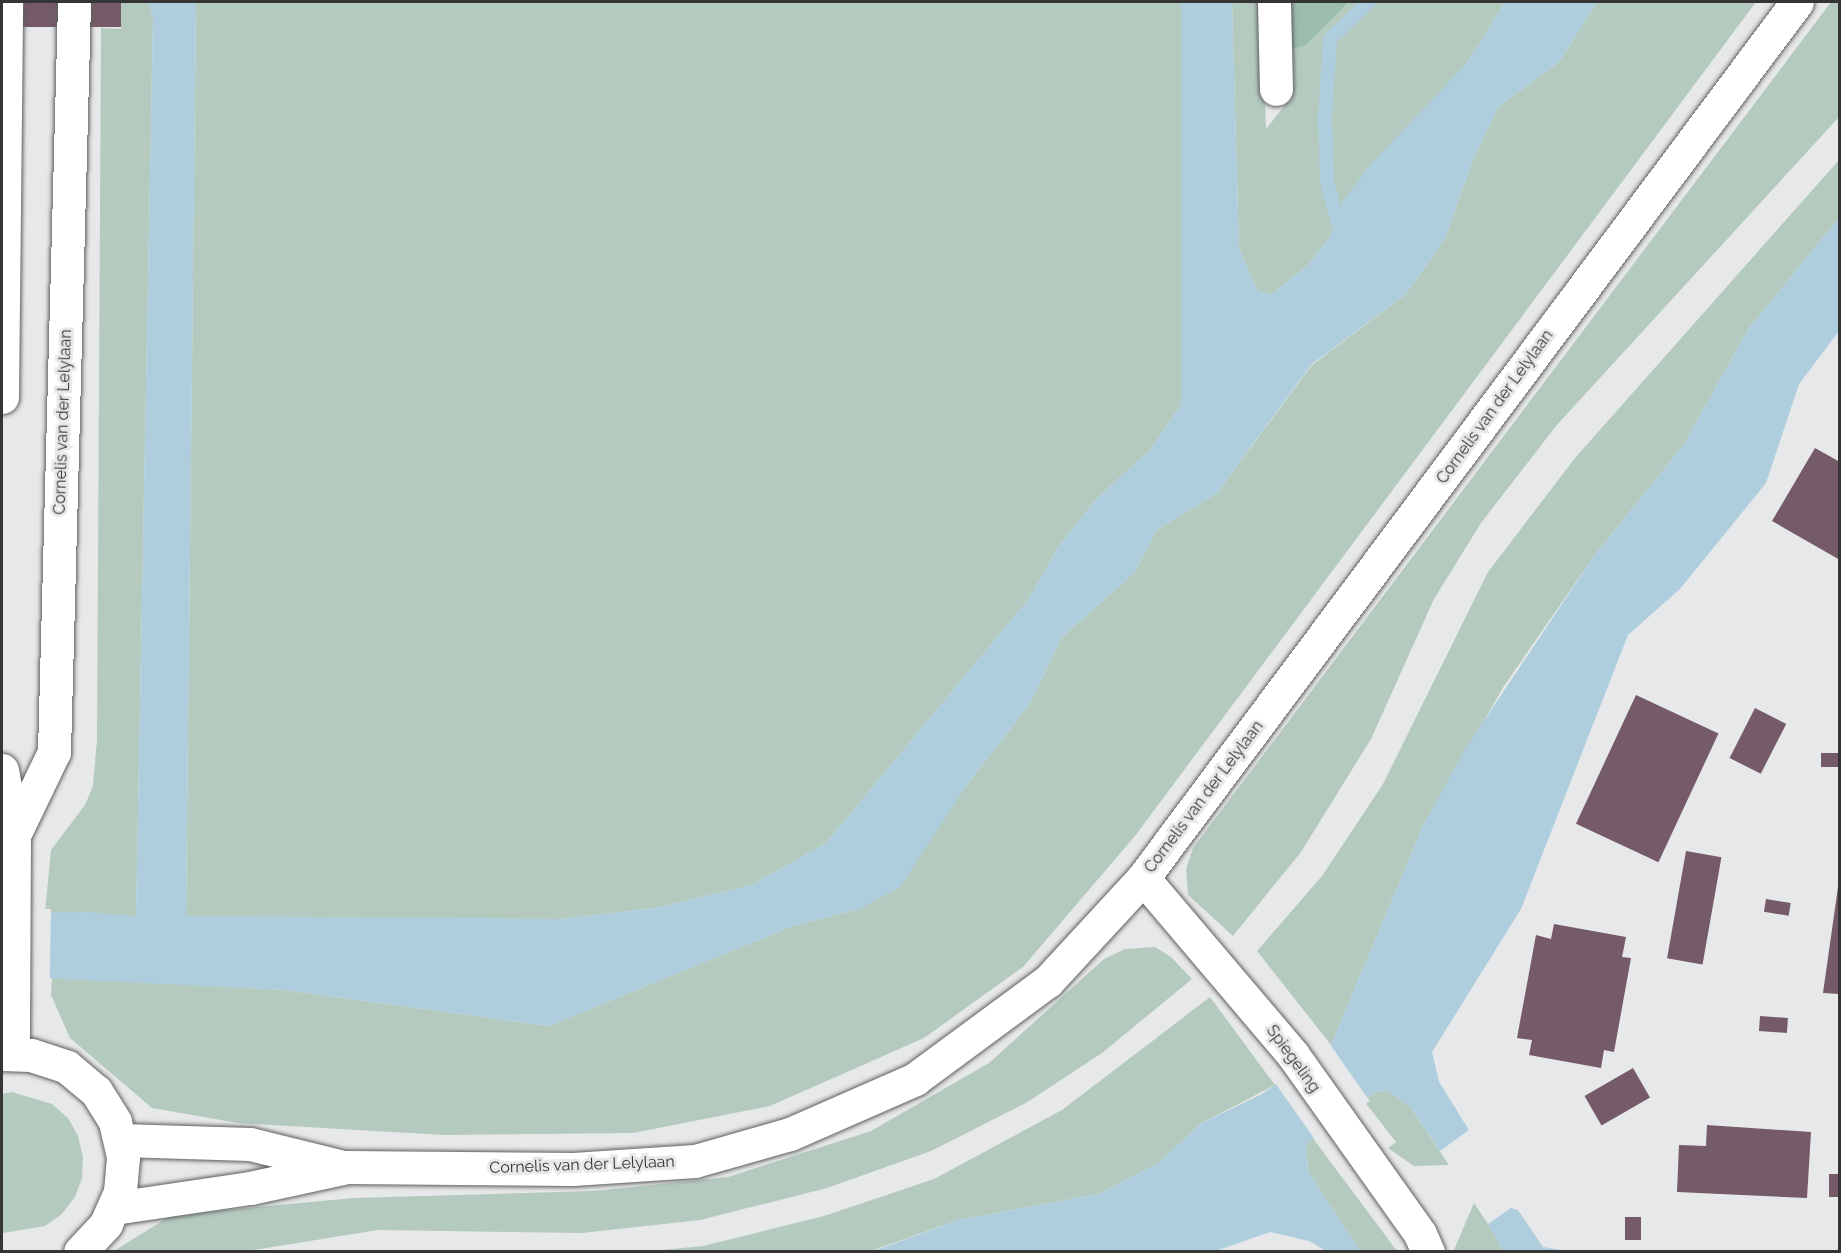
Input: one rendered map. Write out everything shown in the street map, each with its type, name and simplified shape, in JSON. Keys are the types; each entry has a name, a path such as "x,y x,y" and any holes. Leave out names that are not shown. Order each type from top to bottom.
{"street":[{"path":"2,397 6,2"},
{"name":"Cornelis van der Lelylaan","path":"14,834 54,752 74,2"},
{"path":"1274,2 1276,89"},
{"name":"Cornelis van der Lelylaan","path":"114,1208 250,1188 346,1167 573,1169 695,1161 790,1134 915,1079 1048,981 1143,878 1797,2"},
{"name":"Cornelis van der Lelylaan","path":"2,770 14,834 16,896 13,992 7,1053"},
{"name":"Spiegeling","path":"1143,878 1293,1055 1344,1130 1420,1234 1428,1251"},
{"path":"7,1053 49,1059 82,1078 106,1105 120,1140 123,1174 114,1208 95,1238 80,1251"},
{"name":"Cornelis van der Lelylaan","path":"120,1140 250,1144 346,1167"}],"green space":[{"path":"121,2 148,2 153,16 136,916 45,913 51,850 85,805 93,786 97,740 101,28 121,29"},
{"path":"196,2 1181,2 1181,405 1150,450 1096,499 1059,546 1028,600 826,843 752,885 656,908 560,919 186,917"},
{"path":"1232,2 1262,2 1266,129 1291,97 1287,50 1305,46 1349,2 1505,2 1467,63 1343,201 1329,239 1308,265 1271,295 1257,290 1239,248"},
{"path":"1285,2 1349,2 1305,46 1287,50"},
{"path":"1597,2 1756,2 1135,836 1023,967 924,1038 770,1106 633,1133 444,1135 238,1123 152,1108 70,1038 51,995 52,977 284,990 549,1026 790,927 862,908 964,789 1030,703 1062,637 1134,573 1157,530 1217,493 1311,366 1406,294 1445,239 1472,162 1498,107 1559,62"},
{"path":"1831,2 1839,2 1839,117 1556,426 1481,523 1434,599 1371,739 1301,852 1233,936 1188,895 1186,869 1193,848"},
{"path":"1839,160 1839,218 1749,328 1684,444 1594,556 1504,686 1423,826 1331,1045 1257,951 1322,876 1383,784 1488,572 1575,458"},
{"path":"1155,947 1171,957 1192,979 1102,1053 1026,1103 931,1151 827,1188 700,1220 582,1233 378,1230 248,1251 112,1252 172,1215 354,1198 593,1191 728,1177 871,1131 989,1063 1104,959 1125,949"},
{"path":"1210,997 1275,1085 1200,1124 1160,1162 1099,1194 958,1220 871,1251 641,1252 703,1246 824,1216 934,1179 1062,1110"},
{"path":"1388,1091 1411,1108 1449,1165 1414,1166 1388,1148 1396,1142 1364,1101 1376,1092"},
{"path":"12,1092 52,1104 68,1118 78,1136 83,1157 82,1178 75,1197 62,1214 45,1226 3,1233 2,1094"},
{"path":"1312,1137 1397,1251 1360,1251 1308,1171 1306,1144"},
{"path":"1474,1203 1488,1224 1503,1251 1453,1252"}],"water":[{"path":"148,2 196,2 186,916 560,919 656,908 752,885 826,843 1028,600 1059,546 1096,499 1150,450 1181,405 1181,2 1232,2 1239,248 1257,290 1271,295 1308,265 1329,239 1343,201 1370,165 1467,63 1505,2 1597,2 1559,62 1498,107 1472,162 1445,239 1406,294 1311,365 1217,493 1157,530 1134,573 1062,637 1030,703 964,789 900,887 862,908 790,927 549,1026 284,990 2,976 2,913 87,912 136,916 153,16"},
{"path":"1839,218 1839,331 1799,384 1766,483 1680,589 1628,635 1521,909 1432,1052 1439,1082 1469,1130 1440,1151 1411,1108 1388,1091 1376,1092 1306,1144 1308,1171 1360,1251 1326,1251 1309,1241 1270,1232 1213,1252 871,1252 958,1220 1099,1194 1160,1162 1200,1124 1262,1094 1331,1045 1423,826 1465,749 1594,556 1684,444 1749,328"},
{"path":"1511,1208 1518,1210 1543,1247 1567,1251 1503,1251 1488,1224"}],"pier":[{"path":"2,908 51,909 50,980 2,979"},
{"path":"1329,1043 1370,1101 1315,1140 1274,1081"}],"building":[{"path":"2,2 121,2 121,27 2,27"},
{"path":"1815,448 1840,462 1840,560 1772,521"},
{"path":"1636,695 1718,733 1658,862 1576,824"},
{"path":"1755,708 1786,724 1761,774 1730,758"},
{"path":"1821,753 1840,753 1840,767 1821,767"},
{"path":"1686,851 1721,857 1703,965 1667,958"},
{"path":"1840,873 1840,994 1823,993"},
{"path":"1766,899 1791,903 1789,916 1764,912"},
{"path":"1554,924 1626,937 1622,957 1631,958 1614,1052 1604,1050 1601,1068 1529,1055 1532,1040 1517,1038 1536,935 1551,939"},
{"path":"1760,1016 1788,1018 1787,1033 1759,1031"},
{"path":"1633,1068 1650,1097 1602,1125 1585,1096"},
{"path":"1707,1125 1811,1132 1807,1198 1677,1192 1679,1145 1706,1146"},
{"path":"1829,1174 1840,1174 1840,1197 1829,1197"},
{"path":"1625,1217 1641,1217 1641,1240 1625,1240"}],"waterway":[{"path":"1337,220 1327,181 1325,118 1330,39 1369,2"}]}
